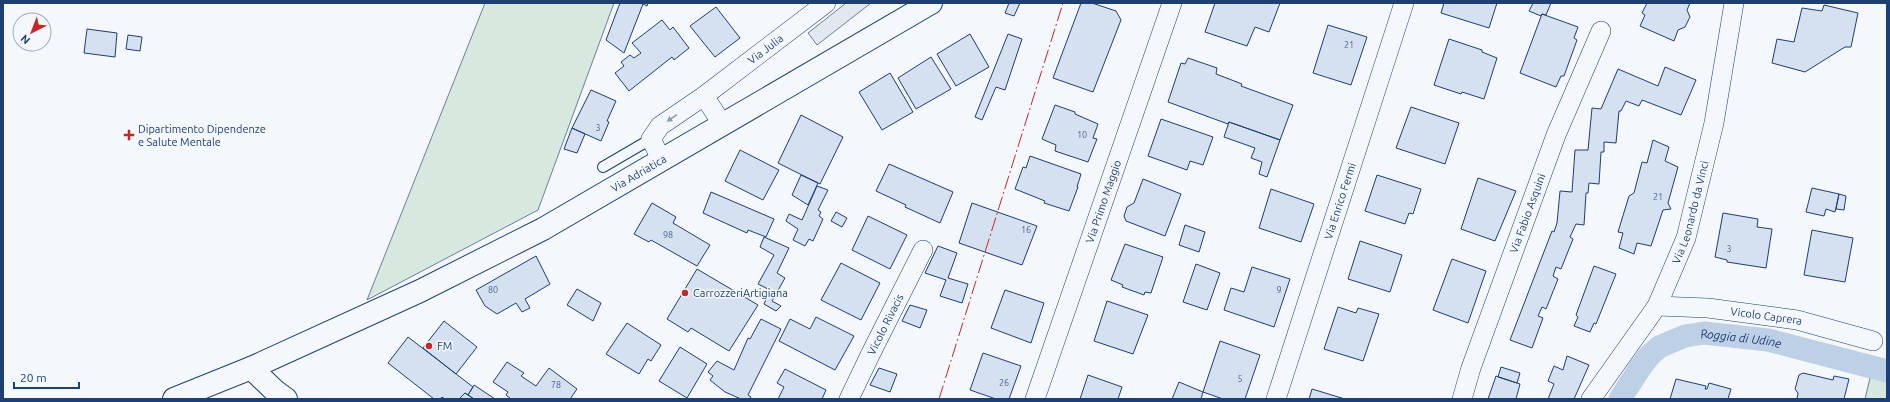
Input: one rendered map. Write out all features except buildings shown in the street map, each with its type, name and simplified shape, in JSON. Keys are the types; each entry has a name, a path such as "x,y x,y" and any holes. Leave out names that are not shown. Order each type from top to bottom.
{"main road":[{"name":"Via Adriatica","path":"174,399 251,368 420,291 543,229 931,3"},
{"path":"251,368 275,391 286,399"}],"street":[{"name":"Via Julia","path":"650,139 660,126 704,96 826,3"},
{"name":"Via Primo Maggio","path":"1035,399 1172,3"},
{"name":"Via Enrico Fermi","path":"1276,399 1404,3"},
{"name":"Via Leonardo da Vinci","path":"1591,399 1657,306 1686,238 1714,123 1734,3"},
{"name":"Via Fabio Asquini","path":"1462,399 1471,368 1556,135 1601,31"},
{"path":"704,96 723,125"},
{"path":"650,139 662,161"},
{"name":"Vicolo Rivacis","path":"849,399 924,250"},
{"name":"Vicolo Caprera","path":"1657,306 1708,308 1797,320 1873,342"}],"lane":[{"name":"Via Julia","path":"603,167 650,139"}],"shaded area":[{"path":"485,3 614,3 538,210 367,300"},
{"path":"846,3 871,3 817,45 808,33"},
{"path":"1871,374 1887,379 1887,399 1865,399"}],"waterway":[{"name":"Roggia di Udine","path":"1620,399 1640,368 1649,356 1659,347 1685,336 1704,333 1768,340 1887,371"}],"power":[{"path":"939,399 1063,3"}],"place":[{"name":"Dipartimento Dipendenze e Salute Mentale","path":"129,135"},
{"name":"CarrozzeriArtigiana","path":"685,293"},
{"name":"FM","path":"429,346"}]}
